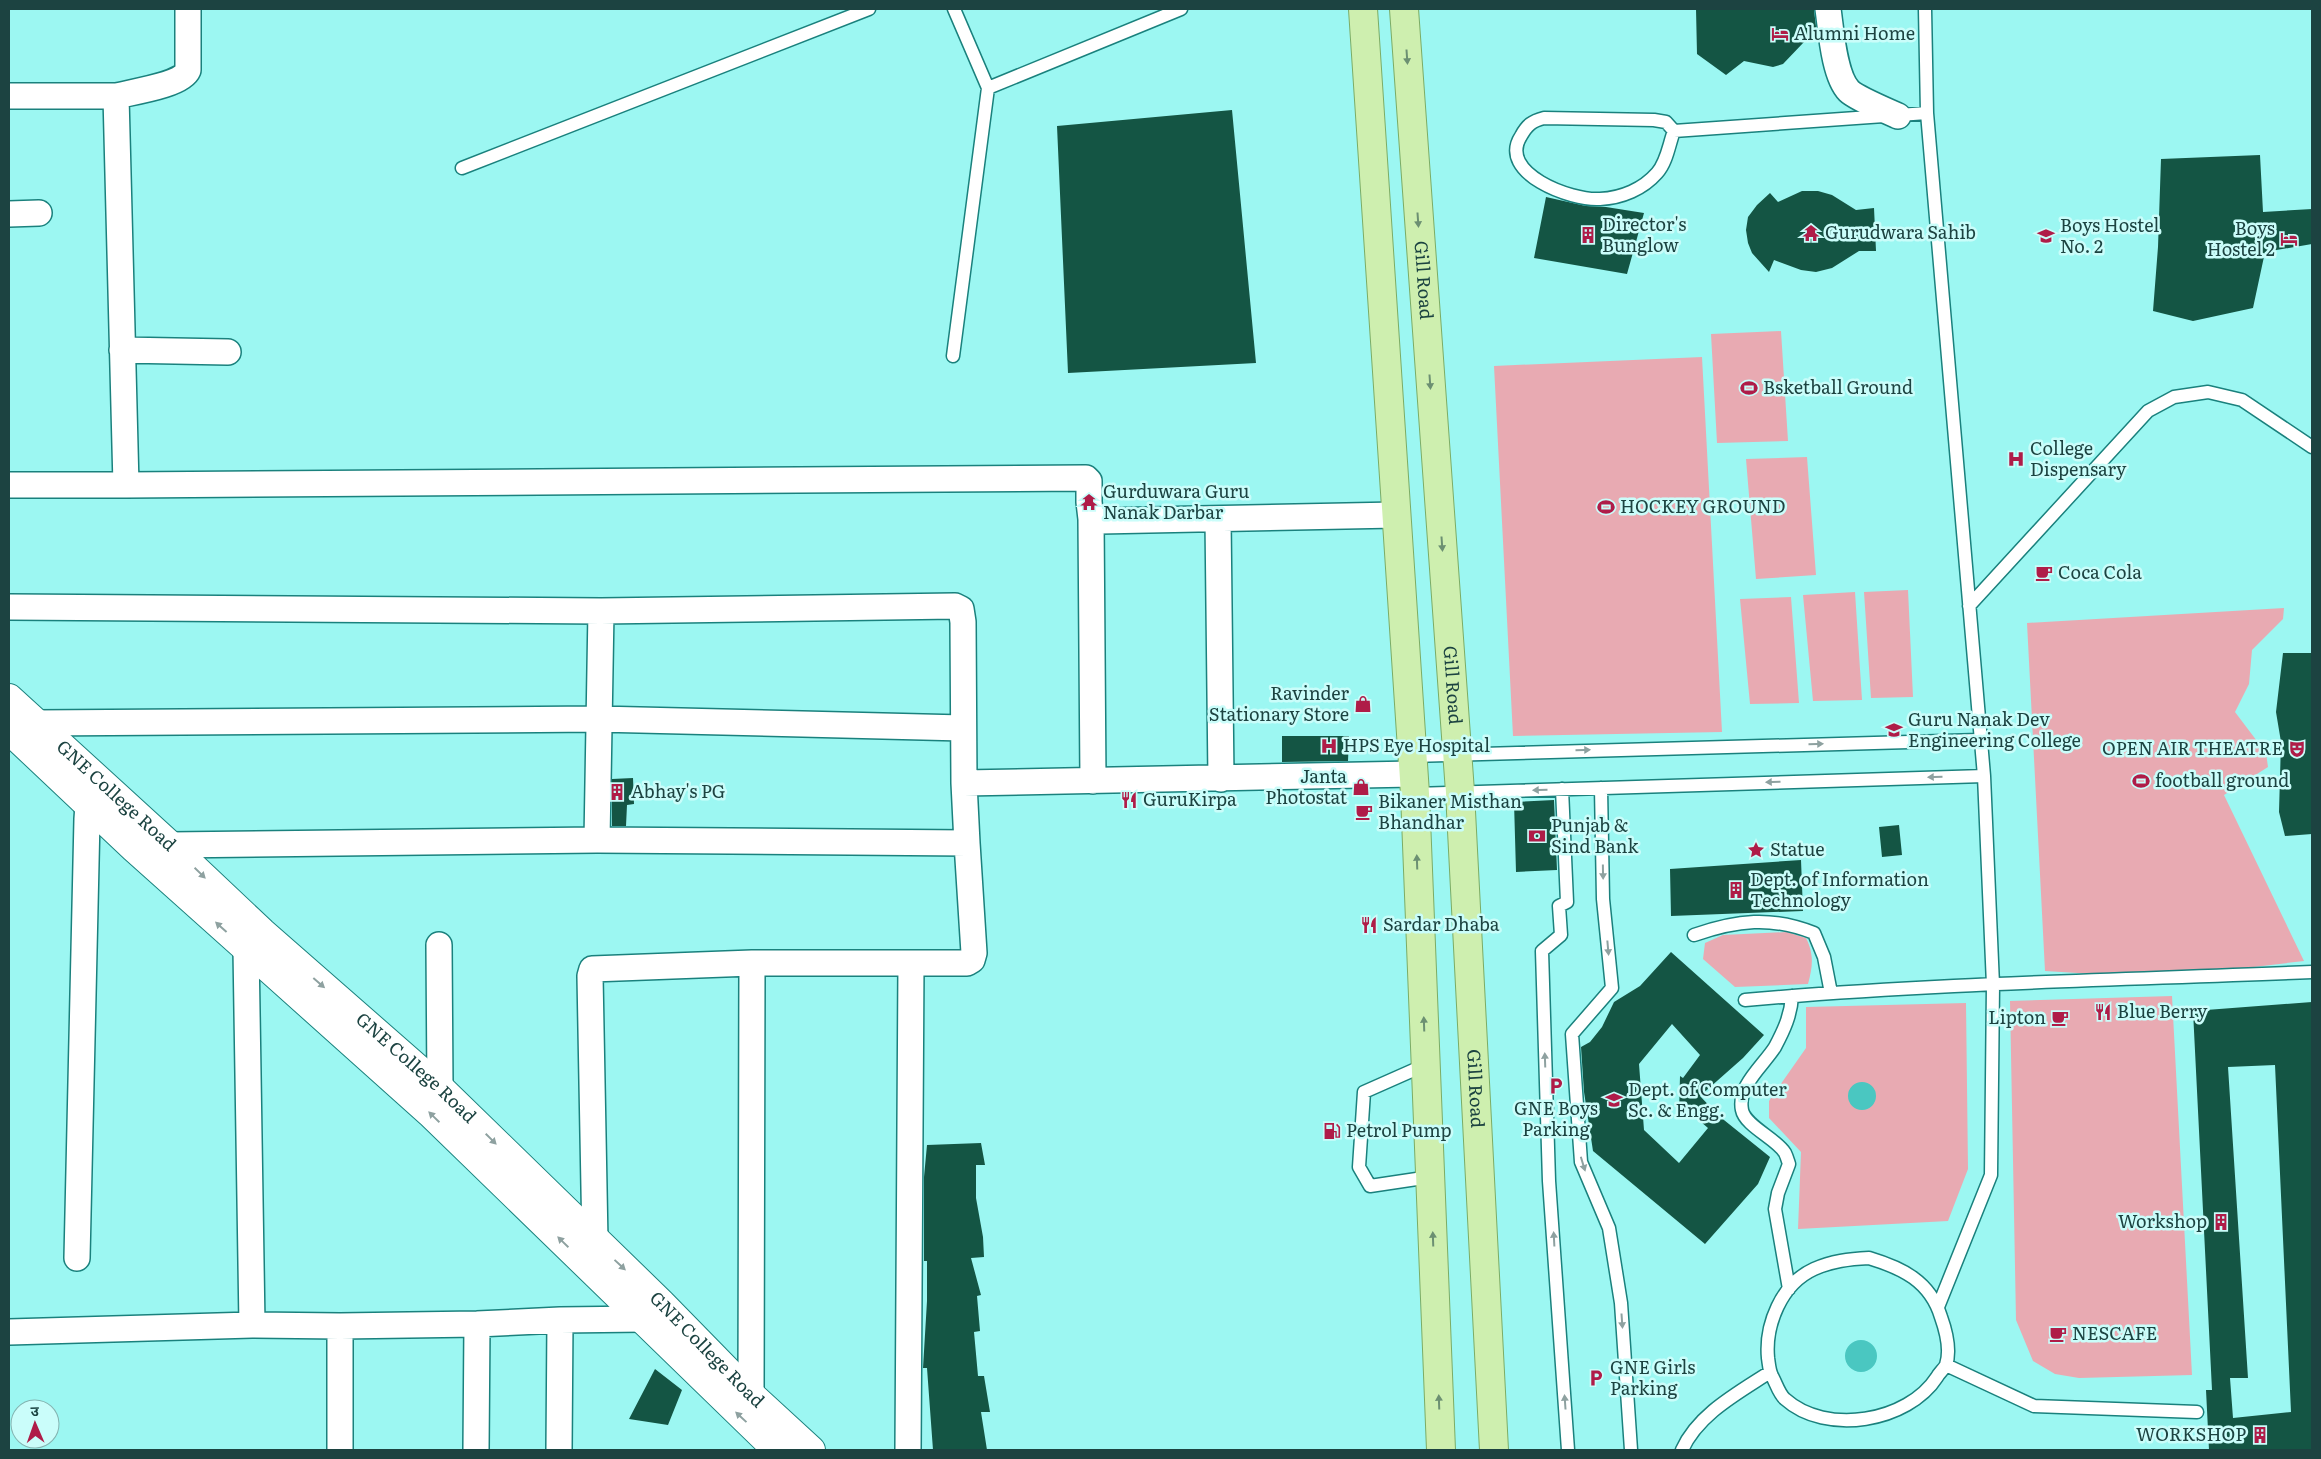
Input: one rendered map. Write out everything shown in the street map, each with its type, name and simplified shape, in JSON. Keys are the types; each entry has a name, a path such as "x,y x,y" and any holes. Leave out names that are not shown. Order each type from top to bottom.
{"main road":[{"path":"1363,9 1413,775 1441,1450"},
{"name":"Gill Road","path":"1404,9 1460,792 1494,1450"}],"street":[{"path":"9,96 116,96 176,81 186,76 188,70 188,9"},
{"path":"1828,9 1838,70 1849,92 1898,116"},
{"path":"116,96 126,484"},
{"path":"9,214 39,213"},
{"path":"122,350 228,352"},
{"path":"9,485 1086,478 1089,481 1091,519 1093,781"},
{"path":"1091,519 1100,521 1396,515"},
{"path":"1218,519 1221,779"},
{"path":"9,607 601,611 955,606 962,609 962,728 974,953 972,960 967,963 752,962 592,969 590,976 595,1241"},
{"path":"597,840 601,611"},
{"name":"GNE College Road","path":"9,698 262,932 440,1088 595,1241 661,1303 751,1395 811,1450"},
{"path":"36,723 598,719 962,728"},
{"name":"GNE College Road","path":"9,730 88,806 430,1113 777,1450"},
{"path":"964,783 1413,775"},
{"path":"77,1258 88,806 102,782"},
{"path":"170,845 597,840 967,843"},
{"path":"439,945 440,1088"},
{"path":"246,949 252,1325"},
{"path":"751,1395 752,962"},
{"path":"908,1450 911,963"},
{"path":"9,1332 252,1325 340,1326 477,1324 560,1320 644,1320"},
{"path":"559,1450 560,1320"},
{"path":"476,1450 477,1324"},
{"path":"340,1326 340,1450"}],"lane":[{"path":"462,168 869,9"},
{"path":"953,356 988,88 954,9"},
{"path":"988,88 1181,9"},
{"path":"1925,9 1927,113 1979,740 1984,776 1993,985 1991,1175 1938,1307"},
{"path":"1674,131 1927,113"},
{"path":"1544,118 1654,120 1666,122 1674,131 1665,160 1658,172 1643,185 1623,196 1599,199 1565,193 1527,172 1516,159 1515,145 1524,130 1528,125 1544,118"},
{"path":"1968,606 2148,411 2174,397 2208,392 2242,400 2312,447"},
{"path":"1413,775 1457,753 1979,740"},
{"path":"1413,775 1460,792 1984,776"},
{"path":"1601,788 1603,899 1612,988 1572,1034 1580,1162 1609,1228 1621,1303 1631,1450"},
{"path":"1562,789 1567,902 1559,906 1561,935 1542,951 1550,1181 1568,1450"},
{"path":"1694,935 1724,924 1768,921 1791,924 1814,933 1824,957 1831,993"},
{"path":"1745,1000 1831,993 1993,985 2312,972"},
{"path":"1789,1289 1775,1209 1778,1193 1789,1164 1785,1152 1751,1123 1742,1112 1742,1095 1780,1036 1787,1022 1792,996"},
{"path":"1426,1065 1364,1092 1359,1167 1370,1186 1430,1177"},
{"path":"1869,1258 1897,1266 1921,1283 1938,1307 1948,1335 1946,1365 1932,1385 1911,1403 1886,1413 1862,1418 1833,1420 1810,1414 1784,1398 1770,1372 1767,1343 1773,1314 1789,1289 1812,1270 1839,1260 1869,1258"},
{"path":"1946,1365 2034,1406 2197,1412"},
{"path":"1682,1450 1694,1432 1715,1409 1770,1372"}],"shaded area":[{"name":"Bsketball Ground","path":"1781,331 1788,441 1717,443 1711,334"},
{"name":"HOCKEY GROUND","path":"1702,357 1722,732 1513,736 1494,366"},
{"path":"1807,457 1816,575 1756,579 1746,459"},
{"path":"1908,590 1913,697 1871,698 1864,592"},
{"path":"1855,592 1862,700 1813,701 1803,595"},
{"path":"1791,597 1799,703 1750,704 1740,599"},
{"name":"football ground","path":"2284,608 2283,619 2252,650 2249,684 2235,712 2266,753 2268,767 2224,795 2304,961 2159,978 2045,971 2027,623"},
{"path":"1787,932 1806,938 1809,944 1812,960 1808,984 1735,987 1703,959 1705,943 1723,935"},
{"path":"2172,996 2192,1375 2079,1378 2055,1374 2033,1361 2016,1320 2010,1001"},
{"path":"1966,1003 1968,1169 1948,1221 1798,1229 1801,1152 1769,1118 1769,1101 1806,1048 1806,1007"}],"water":[{"path":"1862,1082 1872,1086 1876,1096 1872,1106 1862,1110 1852,1106 1848,1096 1852,1086"},
{"path":"1861,1340 1867,1341 1872,1345 1876,1350 1876,1362 1872,1367 1867,1371 1861,1372 1855,1371 1850,1367 1846,1362 1845,1356 1846,1350 1850,1345 1855,1341"}],"building":[{"path":"1696,9 1814,10 1817,35 1804,42 1783,64 1773,67 1744,61 1726,75 1697,54"},
{"path":"1232,110 1256,363 1068,373 1057,126"},
{"name":"Boys Hostel 2","path":"2260,155 2263,212 2312,209 2312,244 2265,252 2253,308 2193,321 2153,311 2158,247 2161,159"},
{"path":"1802,191 1818,191 1832,195 1856,210 1874,208 1876,251 1859,251 1832,268 1816,272 1801,270 1774,260 1769,272 1752,253 1748,243 1746,230 1748,217 1770,193 1778,202"},
{"name":"Director's Bunglow","path":"1546,197 1586,206 1644,213 1627,274 1534,258"},
{"name":"OPEN AIR THEATRE","path":"2283,653 2312,653 2312,834 2285,836 2279,812 2281,742 2276,712"},
{"path":"1282,736 1349,736 1348,761 1282,762"},
{"path":"633,778 634,804 627,805 626,826 612,826 612,779"},
{"name":"Punjab & Sind Bank","path":"1554,800 1557,870 1516,872 1514,802"},
{"path":"1899,825 1902,855 1882,857 1879,827"},
{"name":"Dept. of Information Technology","path":"1801,860 1803,911 1671,916 1670,869"},
{"name":"Dept. of Computer Sc. & Engg.","path":"1671,952 1764,1035 1743,1058 1700,1096 1719,1116 1770,1157 1758,1184 1705,1244 1593,1151 1584,1092 1581,1047 1590,1042 1602,1027 1614,1002 1640,986","holes":["1672,1024 1700,1055 1683,1078 1680,1076 1679,1115 1686,1109 1708,1128 1679,1163 1644,1130 1639,1064"]},
{"path":"2312,1002 2312,1450 2209,1450 2206,1390 2212,1390 2193,1011","holes":["2275,1065 2291,1412 2233,1418 2230,1378 2248,1378 2228,1067"]},
{"path":"981,1143 985,1165 976,1165 976,1198 983,1237 984,1257 971,1258 981,1295 977,1296 980,1331 974,1332 978,1376 984,1376 990,1412 981,1412 987,1450 933,1450 927,1368 923,1368 927,1301 927,1261 924,1261 924,1177 927,1145"},
{"path":"655,1369 682,1390 668,1425 629,1419"}],"place":[{"name":"Alumni Home","path":"1780,34"},
{"name":"Gurudwara Sahib","path":"1811,233"},
{"name":"Director's Bunglow","path":"1588,235"},
{"name":"Boys Hostel No. 2","path":"2046,236"},
{"name":"Boys Hostel 2","path":"2289,239"},
{"name":"Bsketball Ground","path":"1749,388"},
{"name":"College Dispensary","path":"2016,459"},
{"name":"Gurduwara Guru Nanak Darbar","path":"1089,502"},
{"name":"HOCKEY GROUND","path":"1606,507"},
{"name":"Coca Cola","path":"2044,573"},
{"name":"Ravinder Stationary Store","path":"1363,704"},
{"name":"Guru Nanak Dev Engineering College","path":"1894,730"},
{"name":"HPS Eye Hospital","path":"1329,746"},
{"name":"OPEN AIR THEATRE","path":"2297,749"},
{"name":"football ground","path":"2141,781"},
{"name":"Janta Photostat","path":"1361,787"},
{"name":"Abhay's PG","path":"617,792"},
{"name":"GuruKirpa","path":"1129,800"},
{"name":"Bikaner Misthan Bhandhar","path":"1364,812"},
{"name":"Punjab & Sind Bank","path":"1537,836"},
{"name":"Statue","path":"1756,850"},
{"name":"Dept. of Information Technology","path":"1736,890"},
{"name":"Sardar Dhaba","path":"1369,925"},
{"name":"Blue Berry","path":"2103,1012"},
{"name":"Lipton","path":"2060,1018"},
{"name":"GNE Boys Parking","path":"1556,1086"},
{"name":"Dept. of Computer Sc. & Engg.","path":"1614,1100"},
{"name":"Petrol Pump","path":"1332,1131"},
{"name":"Workshop","path":"2221,1222"},
{"name":"NESCAFE","path":"2058,1334"},
{"name":"GNE Girls Parking","path":"1596,1378"},
{"name":"WORKSHOP","path":"2260,1435"}]}
